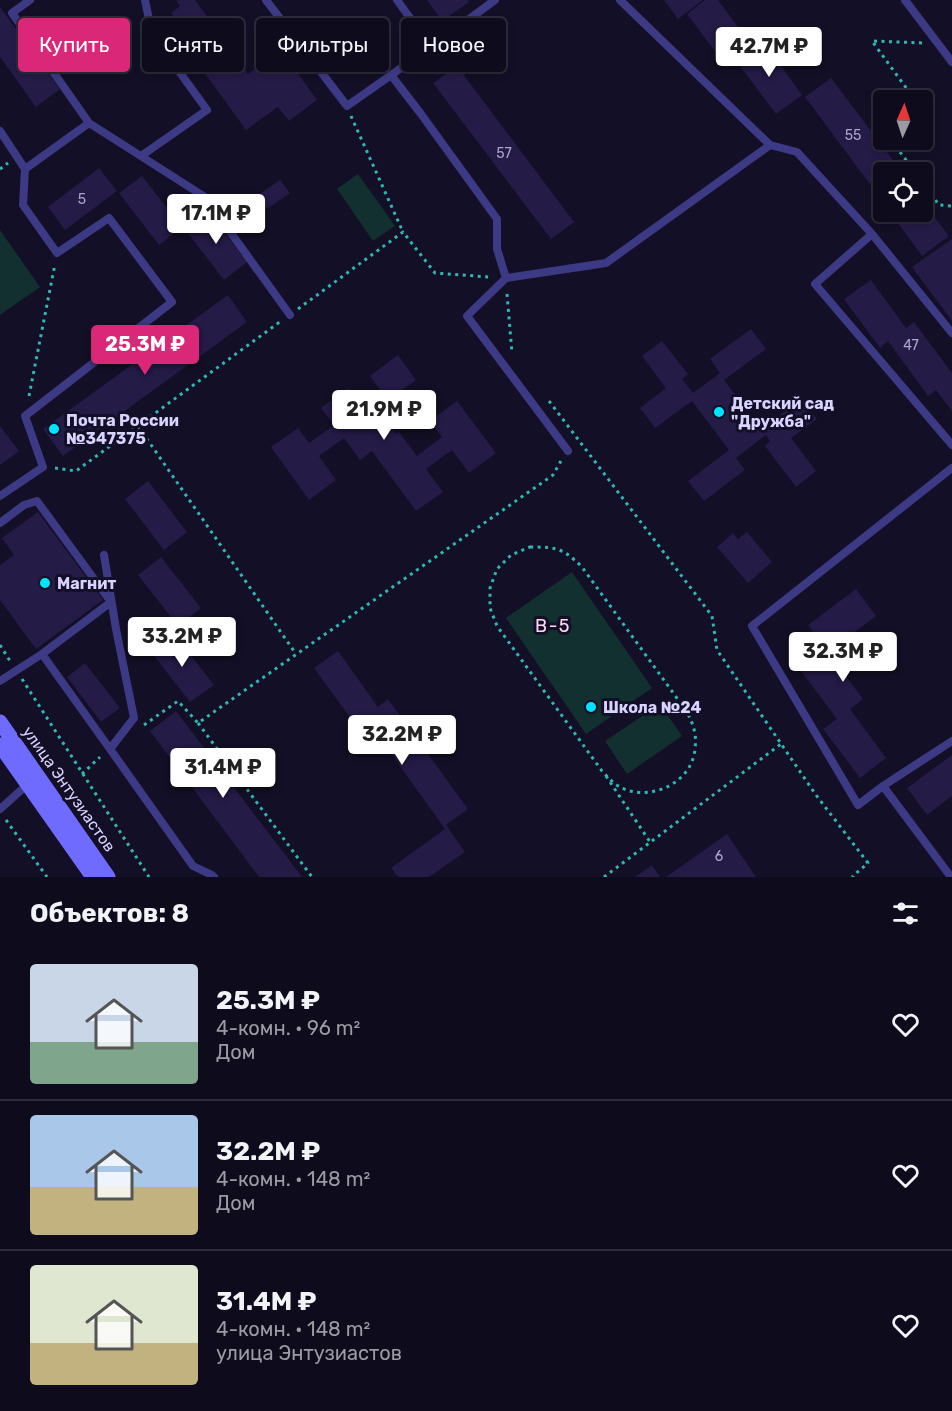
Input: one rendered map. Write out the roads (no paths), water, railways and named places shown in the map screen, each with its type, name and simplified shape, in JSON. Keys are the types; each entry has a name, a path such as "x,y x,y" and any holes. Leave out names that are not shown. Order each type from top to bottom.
{"street":[{"name":"улица Энтузиастов","path":"0,722 108,877"},
{"path":"0,745 93,877"}],"lane":[{"path":"30,0 12,13 89,123 205,197 290,315"},
{"path":"141,156 207,110 152,34 145,0"},
{"path":"266,0 347,106 401,68"},
{"path":"397,0 410,18"},
{"path":"470,18 495,0"},
{"path":"620,0 770,145 797,152 872,234 952,333"},
{"path":"905,0 952,62"},
{"path":"391,75 497,219 496,249 506,278"},
{"path":"25,169 89,123"},
{"path":"0,131 25,169 23,205 57,253 109,218 172,302 25,416 43,466 0,496"},
{"path":"568,451 467,316 506,278 606,263 770,145"},
{"path":"872,234 815,284 952,445"},
{"path":"952,468 752,626 858,805 952,741"},
{"path":"0,523 24,505 36,501 111,602"},
{"path":"104,555 134,718 110,748"},
{"path":"0,681 42,654 111,602"},
{"path":"42,654 193,866 214,877"},
{"path":"0,809 28,784"},
{"path":"883,786 951,877"}],"place":[{"name":"Детский сад \"Дружба\"","path":"719,412"},
{"name":"Почта России №347375","path":"54,429"},
{"name":"Магнит","path":"45,583"},
{"name":"Школа №24","path":"591,707"}],"district":[{"name":"В-5","path":"553,626"}]}
